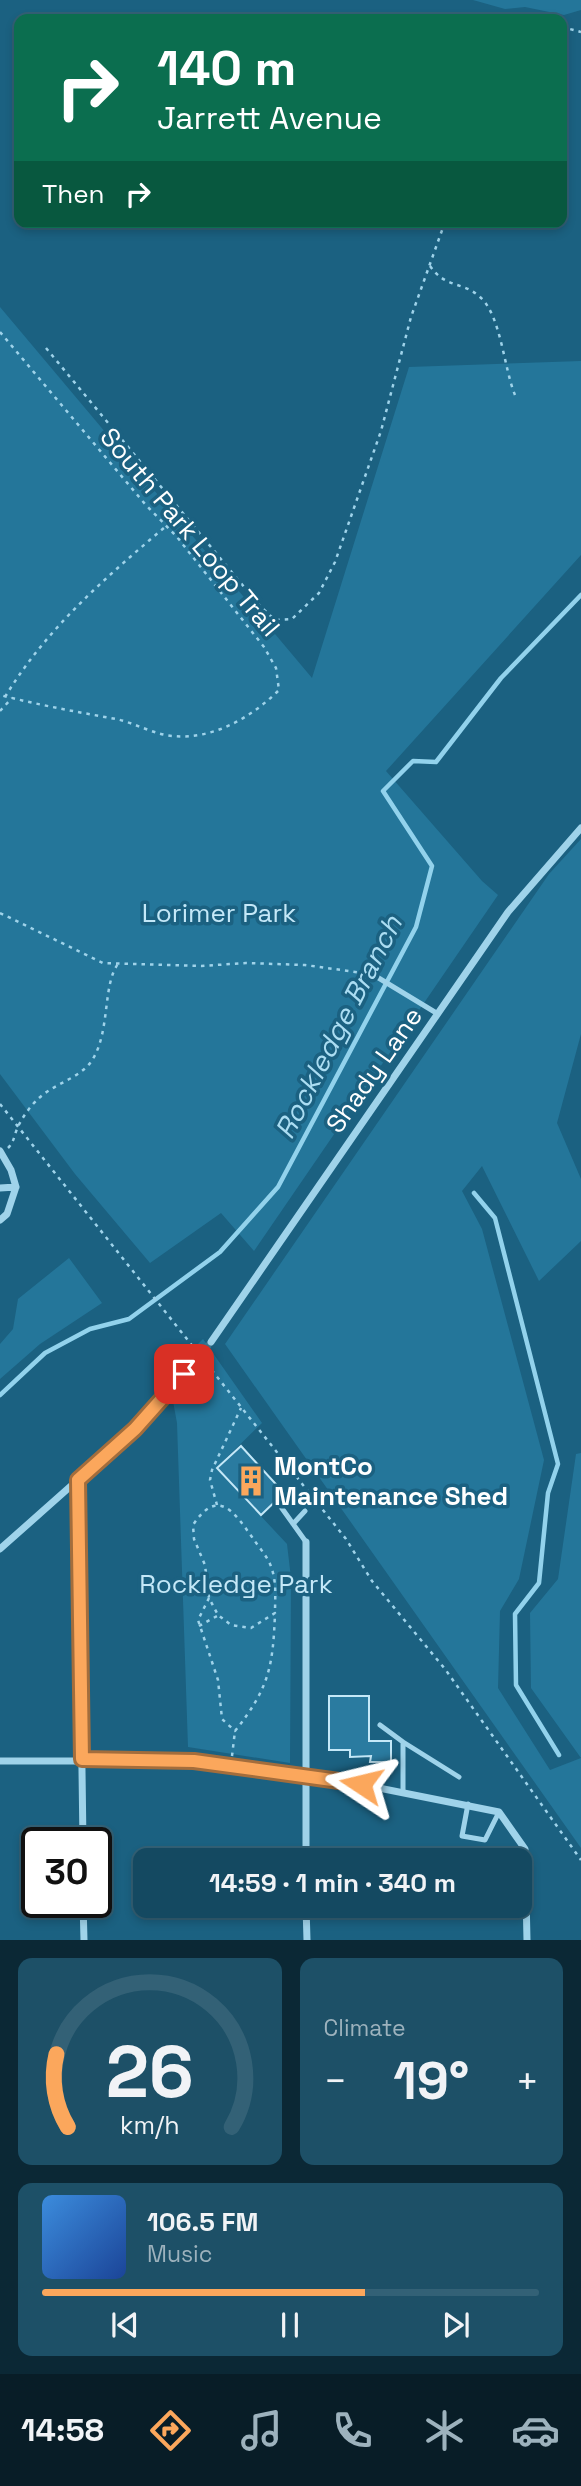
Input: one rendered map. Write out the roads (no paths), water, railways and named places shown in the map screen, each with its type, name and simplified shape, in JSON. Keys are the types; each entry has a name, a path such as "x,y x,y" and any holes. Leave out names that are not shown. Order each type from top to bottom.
{"street":[{"name":"Shady Lane","path":"211,1342 508,912 581,828"},
{"path":"0,1220 7,1214 16,1187 1,1153"},
{"path":"0,1188 16,1187"},
{"path":"0,1549 135,1429 184,1374"},
{"path":"78,1480 83,1827"},
{"path":"306,1542 306,1848"},
{"path":"0,1761 194,1761 305,1775 499,1812 525,1849 527,1940"},
{"path":"83,1918 84,1940"},
{"path":"306,1918 307,1940"}],"lane":[{"path":"372,974 393,984 438,1014"},
{"path":"281,1507 306,1542"},
{"path":"293,1524 305,1511"},
{"path":"380,1725 459,1777"},
{"path":"403,1742 403,1792"},
{"path":"468,1804 462,1836 485,1840 499,1812"}],"waterway":[{"name":"Rockledge Branch","path":"0,1395 45,1353 90,1329 129,1319 220,1252 278,1187 416,927 432,866 383,791 413,761 436,762 501,678 581,595"},
{"path":"474,1193 495,1218 558,1464 548,1493 539,1583 515,1614 516,1685 559,1755"}],"tunnel":[{"path":"184,1374 211,1342"}],"place":[{"name":"MontCo Maintenance Shed","path":"251,1481"}],"park label":[{"name":"Lorimer Park","path":"219,913"},
{"name":"Rockledge Park","path":"236,1584"}]}
